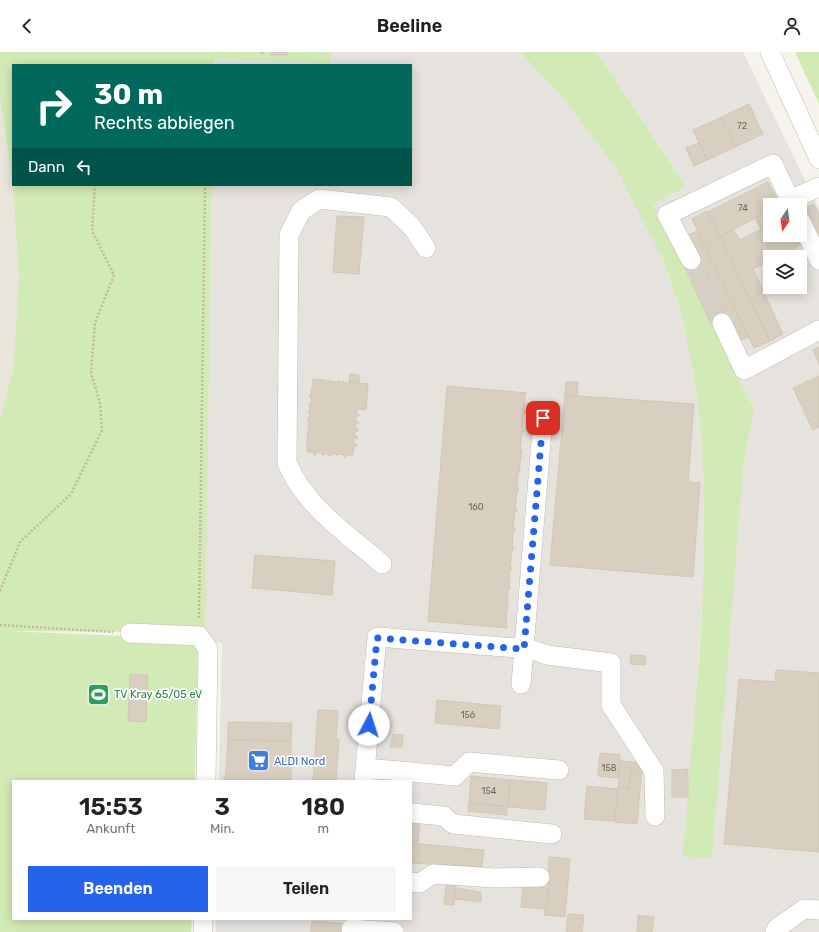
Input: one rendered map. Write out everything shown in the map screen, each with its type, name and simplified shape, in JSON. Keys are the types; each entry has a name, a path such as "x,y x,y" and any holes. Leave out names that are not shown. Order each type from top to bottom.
{"street":[{"path":"770,52 819,159"},
{"path":"691,260 667,215 773,164 790,198"},
{"path":"799,198 819,187"},
{"path":"382,564 318,509 294,479 287,463 289,235 301,211 319,199 391,207 412,227 426,248"},
{"path":"807,235 819,260"},
{"path":"722,323 744,370 819,330"},
{"path":"521,684 543,418"},
{"path":"130,633 199,636 208,649 206,780"},
{"path":"559,770 470,762 455,776 365,775 377,638 524,649 547,655 611,664 611,705 654,771 655,816"},
{"path":"412,813 444,816 453,824 552,834"},
{"path":"412,882 420,883 433,874 495,878 540,877"},
{"path":"775,932 777,928 804,909 819,910"},
{"path":"352,926 394,932"}],"path":[{"path":"0,591 20,542 71,494 102,430 100,403 91,373 95,323 114,275 92,230 95,186"},
{"path":"199,636 204,186"},
{"path":"0,625 130,633"}],"shaded area":[{"path":"331,52 520,52 562,97 616,168 663,259 682,315 698,399 704,486 703,589 692,753 754,409 652,204 686,187 597,52 743,52 819,209 819,932 216,932 216,920 412,920 412,780 219,780 222,643 204,641 212,186 412,186 412,64 215,64 215,59 329,63"},
{"path":"0,98 13,188 19,276 13,370 0,419"},
{"path":"224,920 301,920 300,932 224,932"}],"green space":[{"path":"0,52 331,52 330,63 215,59 214,64 12,64 12,181 0,98"},
{"path":"520,52 597,52 686,187 652,204 754,409 743,469 712,859 683,856 703,589 704,486 698,399 682,315 663,259 616,168 562,97"},
{"path":"795,52 819,52 819,104"},
{"path":"13,186 212,186 205,632 7,631 190,639 198,644 195,780 12,780 12,920 192,920 191,932 0,932 0,419 13,370 19,276"}],"building":[{"path":"271,52 288,52 288,55 271,55"},
{"path":"749,104 763,134 735,147 722,117"},
{"path":"722,117 735,147 707,160 693,130"},
{"path":"699,143 707,160 694,166 686,148"},
{"path":"768,182 776,198 763,198 763,214 720,236 708,212"},
{"path":"814,204 819,214 819,236 807,242 807,208"},
{"path":"707,211 770,341 754,348 692,219"},
{"path":"763,214 763,228 761,229 755,218"},
{"path":"337,216 364,217 359,274 333,272"},
{"path":"763,228 763,242 807,242 791,250 763,250 763,264 753,269 763,291 763,294 765,294 783,334 770,341 720,236 733,229 740,240"},
{"path":"697,231 749,337 739,341 688,235"},
{"path":"699,259 728,318 712,326 684,266"},
{"path":"819,347 819,364 813,350"},
{"path":"350,374 359,375 359,383 349,382"},
{"path":"819,376 819,427 813,430 793,388"},
{"path":"313,379 324,381 329,380 329,382 340,381 339,383 343,383 343,381 345,383 368,384 366,410 357,409 356,414 359,414 359,416 356,416 356,422 359,422 356,423 355,429 358,429 358,431 355,431 355,436 358,437 357,439 354,438 354,444 357,444 357,446 354,446 353,455 346,455 346,457 344,457 344,455 338,454 336,456 337,454 331,454 331,456 324,453 324,455 322,455 322,453 316,452 316,455 314,455 314,452 307,452 306,443 308,435 306,433 308,433 309,428 307,425 309,426 308,418 310,418 310,413 308,413 310,410 309,403 311,403 311,397 309,397 311,395 312,390 310,390 312,388"},
{"path":"566,382 578,382 577,396 565,395"},
{"path":"447,386 527,393 525,395 524,411 526,411 525,414 523,414 522,431 524,431 522,433 520,450 522,450 519,469 520,472 518,472 517,489 519,489 517,492 515,508 517,508 517,511 515,511 513,528 515,528 515,531 513,531 510,589 508,589 507,606 509,608 507,608 507,628 428,621"},
{"path":"565,395 694,404 688,482 700,483 693,577 550,565"},
{"path":"255,555 335,561 332,595 252,588"},
{"path":"631,655 646,656 645,665 630,664"},
{"path":"776,670 819,673 819,852 724,844 739,679 775,682"},
{"path":"130,674 148,675 146,722 128,721"},
{"path":"437,700 501,706 499,729 435,723"},
{"path":"318,710 338,711 336,739 339,739 336,780 313,780"},
{"path":"228,722 292,723 291,741 228,740"},
{"path":"393,734 403,735 402,747 390,747"},
{"name":"ALDI Nord","path":"228,740 291,741 291,780 225,780"},
{"path":"600,753 620,755 618,778 598,776"},
{"path":"620,761 642,763 642,768 631,768 629,788 618,788"},
{"path":"631,768 642,768 637,824 615,822 618,788 629,788"},
{"path":"688,769 688,797 672,797 672,770"},
{"path":"471,776 510,780 508,807 469,803"},
{"path":"510,780 547,783 545,810 508,807"},
{"path":"587,786 617,789 615,821 584,819"},
{"path":"469,803 507,806 507,815 468,811"},
{"path":"412,818 420,819 418,842 412,841"},
{"path":"412,843 484,850 482,867 412,863"},
{"path":"549,857 570,859 565,917 544,915 545,909 547,909"},
{"path":"446,884 456,885 454,905 444,904"},
{"path":"523,886 549,888 547,909 521,907"},
{"path":"456,888 481,892 481,902 455,899"},
{"path":"568,914 584,915 582,932 566,931"},
{"path":"638,915 654,917 652,932 637,932"},
{"path":"312,921 345,924 344,932 311,932"}],"tunnel":[{"path":"691,260 722,323"}],"place":[{"name":"TV Kray 65/05 eV","path":"98,694"},
{"name":"ALDI Nord","path":"259,761"}],"route":[{"path":"369,725 377,638 524,649 543,418"}]}
